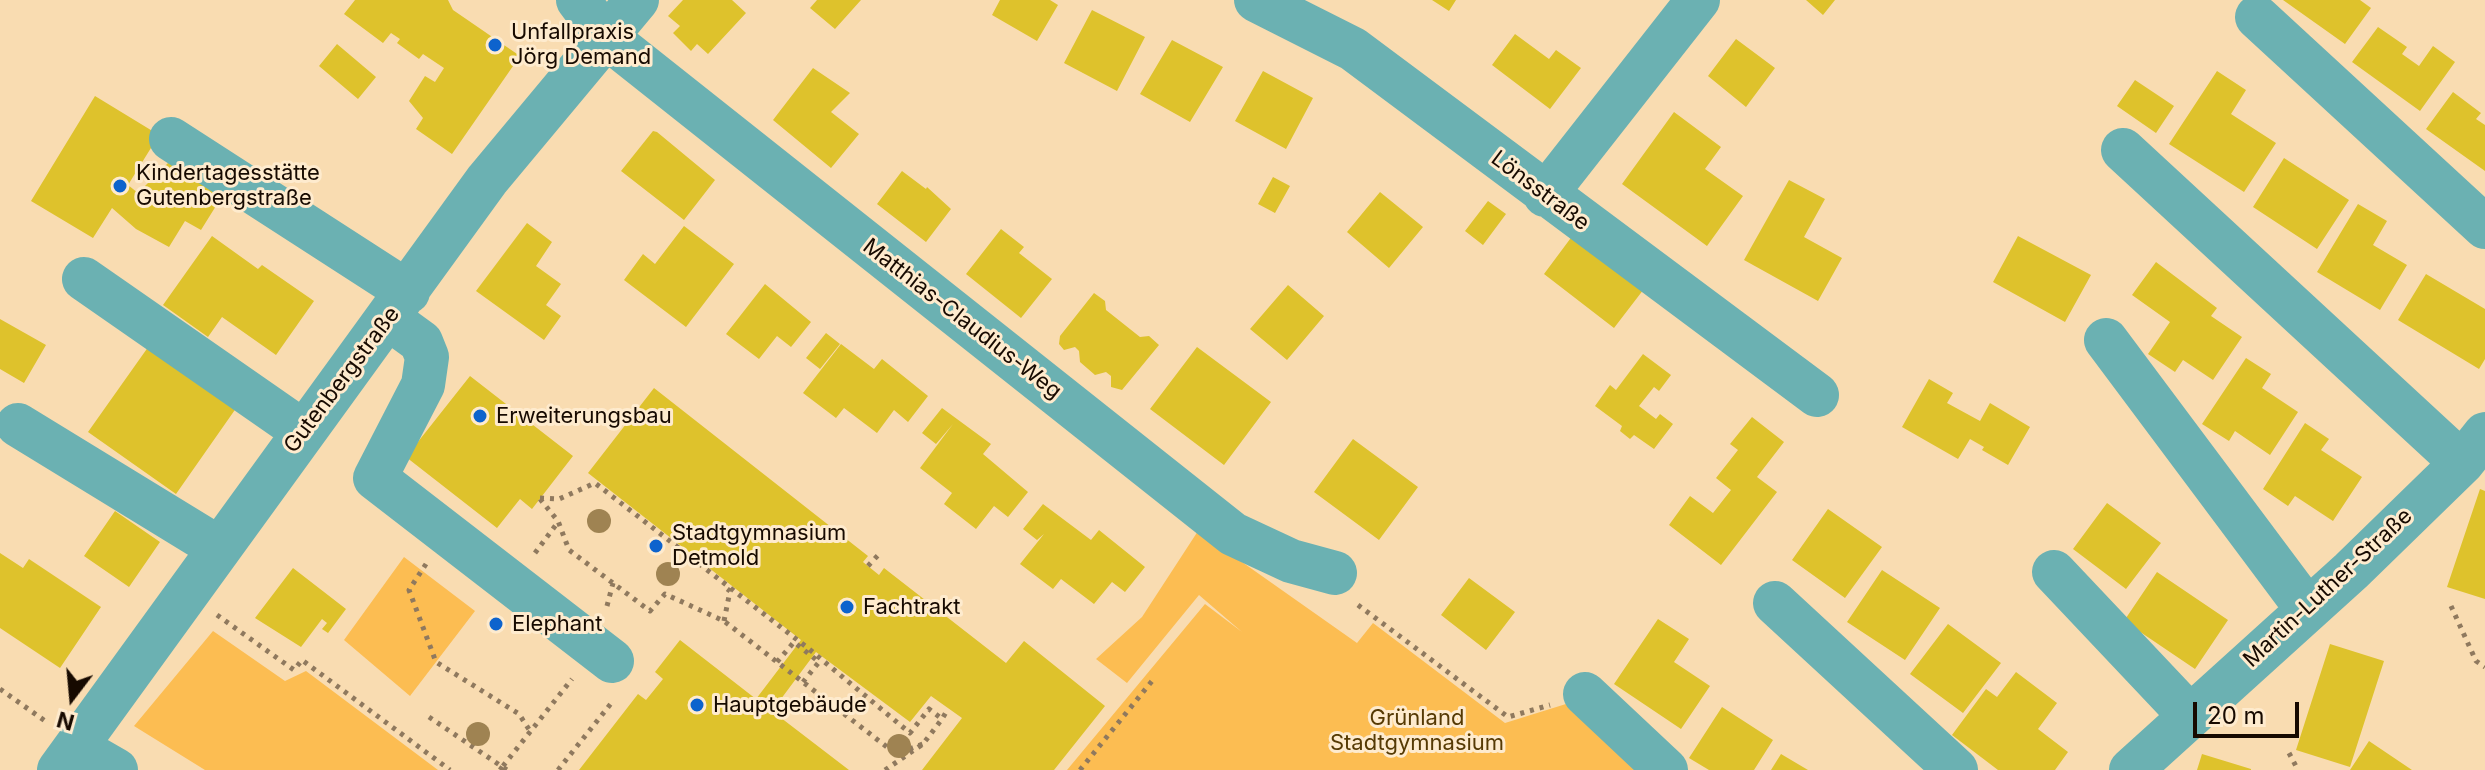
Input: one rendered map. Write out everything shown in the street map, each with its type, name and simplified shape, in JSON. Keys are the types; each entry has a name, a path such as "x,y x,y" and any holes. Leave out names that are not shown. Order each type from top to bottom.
{"street":[{"name":"Matthias-Claudius-Weg","path":"578,0 605,36 1233,534 1291,561 1335,573"},
{"name":"Gutenbergstraße","path":"67,758 487,180 637,0"},
{"name":"Lönsstraße","path":"1256,0 1353,49 1817,395"},
{"path":"1545,195 1698,0"},
{"path":"2257,17 2485,227"},
{"path":"171,139 398,305 427,357 423,385 375,478 594,668"},
{"path":"2123,150 2473,449"},
{"path":"84,279 304,432"},
{"path":"2106,340 2307,609"},
{"path":"18,425 219,548"},
{"name":"Martin-Luther-Straße","path":"2131,770 2351,571 2473,449"},
{"path":"2054,572 2190,716"},
{"path":"1775,603 1956,770"},
{"path":"1585,694 1666,770"},
{"path":"67,758 116,770"}],"path":[{"path":"923,744 896,754 724,621 665,594 650,611 569,550 558,521 540,498 559,499 595,483 910,733 929,709 942,719"},
{"path":"534,555 558,521"},
{"path":"868,566 881,552"},
{"path":"422,570 409,590 436,662 519,714 530,731"},
{"path":"712,573 730,591 724,621"},
{"path":"1335,573 1359,606 1508,717 1585,694"},
{"path":"2451,606 2476,661 2485,667"},
{"path":"226,621 294,670 302,660 450,770"},
{"path":"777,662 794,642 808,650 819,662 803,682"},
{"path":"500,770 530,731 594,668"},
{"path":"1080,770 1152,681"},
{"path":"0,689 32,710 67,758"},
{"path":"558,770 611,704"},
{"path":"885,770 923,744 948,709"},
{"path":"429,717 507,770"},
{"path":"2289,753 2298,770"}],"green space":[{"name":"Grünland Stadtgymnasium","path":"1198,531 1357,643 1373,623 1505,723 1582,699 1656,770 1067,770 1205,604 1242,632 1199,595 1127,683 1096,659 1142,617"},
{"path":"404,557 475,611 410,696 344,640"},
{"path":"213,631 285,681 306,671 438,770 205,770 134,726"}],"building":[{"path":"355,0 448,0 453,10 520,56 452,154 416,129 423,118 409,101 425,76 435,82 444,68 423,54 419,59 397,43 400,39 391,33 383,43 344,14"},
{"path":"683,0 732,0 746,13 708,54 697,44 691,51 673,33 680,26 668,16"},
{"path":"817,0 861,0 835,29 810,8"},
{"path":"1000,0 1050,0 1058,5 1037,41 992,15"},
{"path":"1432,0 1456,0 1449,11"},
{"path":"1806,0 1835,0 1823,15"},
{"path":"2283,0 2360,0 2371,8 2345,44"},
{"path":"1092,10 1145,37 1117,91 1064,63"},
{"path":"2378,27 2407,47 2402,54 2419,66 2433,46 2455,62 2420,111 2352,62"},
{"path":"1515,34 1549,59 1556,50 1581,68 1550,109 1492,65"},
{"path":"1736,39 1775,68 1746,107 1708,76"},
{"path":"1172,40 1223,67 1190,122 1140,94"},
{"path":"337,44 376,77 358,99 319,66"},
{"path":"813,68 850,93 831,112 859,134 831,168 773,120"},
{"path":"1263,71 1313,98 1286,149 1235,121"},
{"path":"2217,71 2246,90 2231,114 2276,143 2244,192 2169,144"},
{"path":"2135,80 2174,106 2156,133 2117,106"},
{"path":"2453,92 2481,113 2476,119 2485,125 2485,171 2426,129"},
{"path":"95,96 159,135 128,185 138,193 171,160 229,185 201,230 185,221 169,247 136,229 112,208 93,238 31,201"},
{"path":"1674,112 1721,147 1705,169 1743,196 1707,246 1622,184"},
{"path":"653,131 715,180 684,220 621,171"},
{"path":"2284,158 2349,200 2317,249 2253,207"},
{"path":"902,171 927,187 951,209 926,242 877,204"},
{"path":"1273,177 1290,186 1275,213 1258,204"},
{"path":"1789,180 1825,199 1804,237 1842,258 1818,301 1744,260"},
{"path":"1380,192 1423,227 1389,268 1347,232"},
{"path":"1488,201 1506,214 1483,245 1465,231"},
{"path":"2358,204 2387,221 2373,245 2407,265 2380,310 2317,272"},
{"path":"527,223 552,242 536,266 561,284 546,305 561,316 544,340 476,291"},
{"path":"684,226 734,264 686,327 624,280 643,254 655,264"},
{"path":"1001,229 1024,247 1019,253 1052,279 1021,318 966,274"},
{"path":"1576,231 1647,285 1614,328 1544,274"},
{"path":"212,236 258,269 262,265 314,301 276,355 222,317 208,337 163,305"},
{"path":"2018,236 2091,275 2065,322 1993,282"},
{"path":"2156,262 2217,308 2211,316 2242,337 2213,380 2183,360 2175,372 2148,354 2170,322 2132,295"},
{"path":"2426,274 2485,309 2485,359 2479,369 2398,320"},
{"path":"765,284 811,322 791,347 777,336 759,359 726,334"},
{"path":"1288,285 1324,316 1287,360 1250,329"},
{"path":"1094,293 1105,301 1106,310 1140,337 1149,336 1159,345 1122,390 1111,387 1111,376 1106,372 1095,375 1080,362 1079,351 1075,347 1064,350 1059,344 1060,336"},
{"path":"0,319 46,345 24,383 0,369"},
{"path":"826,333 840,344 820,369 806,358"},
{"path":"151,343 239,404 176,494 88,432"},
{"path":"841,344 874,369 882,359 928,396 908,422 894,410 877,433 844,408 836,418 803,393"},
{"path":"1197,347 1271,402 1224,465 1150,409"},
{"path":"1643,354 1671,375 1659,391 1654,387 1639,406 1656,419 1660,414 1673,424 1654,449 1634,435 1630,439 1620,431 1622,426 1595,406 1610,385 1616,390"},
{"path":"2246,358 2271,374 2262,388 2298,412 2270,455 2235,431 2229,441 2202,424"},
{"name":"Erweiterungsbau","path":"470,376 573,456 532,509 520,499 497,528 406,457"},
{"path":"1929,379 1953,393 1947,403 1980,421 1990,403 2030,427 2008,465 1970,439 1958,459 1902,427"},
{"name":"Fachtrakt","path":"654,388 868,556 863,562 879,575 884,568 1006,663 1024,641 1105,706 1054,770 922,770 962,718 931,696 910,722 816,652 772,711 849,770 579,770 638,694 646,700 663,679 655,672 680,640 756,699 801,640 588,473"},
{"path":"942,408 991,444 983,454 1028,492 1008,517 994,506 976,529 944,504 952,493 920,468 953,424 936,444 922,433"},
{"path":"1752,417 1784,442 1757,477 1777,492 1721,565 1669,525 1690,496 1713,513 1731,490 1716,478 1738,450 1730,444"},
{"path":"2305,423 2329,439 2321,450 2362,477 2333,521 2295,496 2288,506 2263,489"},
{"path":"1353,439 1418,487 1379,540 1314,492"},
{"path":"2480,489 2485,491 2485,599 2447,587"},
{"path":"2107,503 2161,543 2126,589 2073,549"},
{"path":"1043,504 1091,540 1099,530 1145,567 1125,592 1112,582 1094,604 1061,579 1053,589 1020,564 1044,534 1037,540 1023,529"},
{"path":"1828,509 1882,547 1845,598 1792,560"},
{"path":"115,511 160,542 129,587 84,556"},
{"path":"0,553 23,568 29,559 101,607 60,668 0,628"},
{"path":"293,568 346,609 328,633 322,629 327,623 322,619 301,647 255,618"},
{"path":"1882,570 1940,608 1905,660 1847,622"},
{"path":"2157,572 2228,620 2195,669 2124,621"},
{"path":"1469,578 1515,612 1486,650 1441,615"},
{"path":"1658,619 1689,639 1674,662 1710,686 1681,729 1614,684"},
{"path":"1948,624 2001,663 1963,713 1910,674"},
{"path":"2330,644 2384,661 2350,767 2296,750"},
{"path":"2016,672 2057,703 2038,729 2068,752 2055,770 1998,770 1952,735 1986,689 1997,697"},
{"path":"1722,707 1773,740 1754,770 1709,770 1689,758"},
{"path":"2369,741 2412,770 2350,770"},
{"path":"1781,754 1808,770 1771,770"},
{"path":"2202,754 2251,769 2251,770 2197,770"}],"place":[{"name":"Unfallpraxis Jörg Demand","path":"495,45"},
{"name":"Kindertagesstätte Gutenbergstraße","path":"120,186"},
{"name":"Erweiterungsbau","path":"480,416"},
{"name":"Stadtgymnasium Detmold","path":"656,546"},
{"name":"Fachtrakt","path":"847,607"},
{"name":"Elephant","path":"496,624"},
{"name":"Hauptgebäude","path":"697,705"}]}
